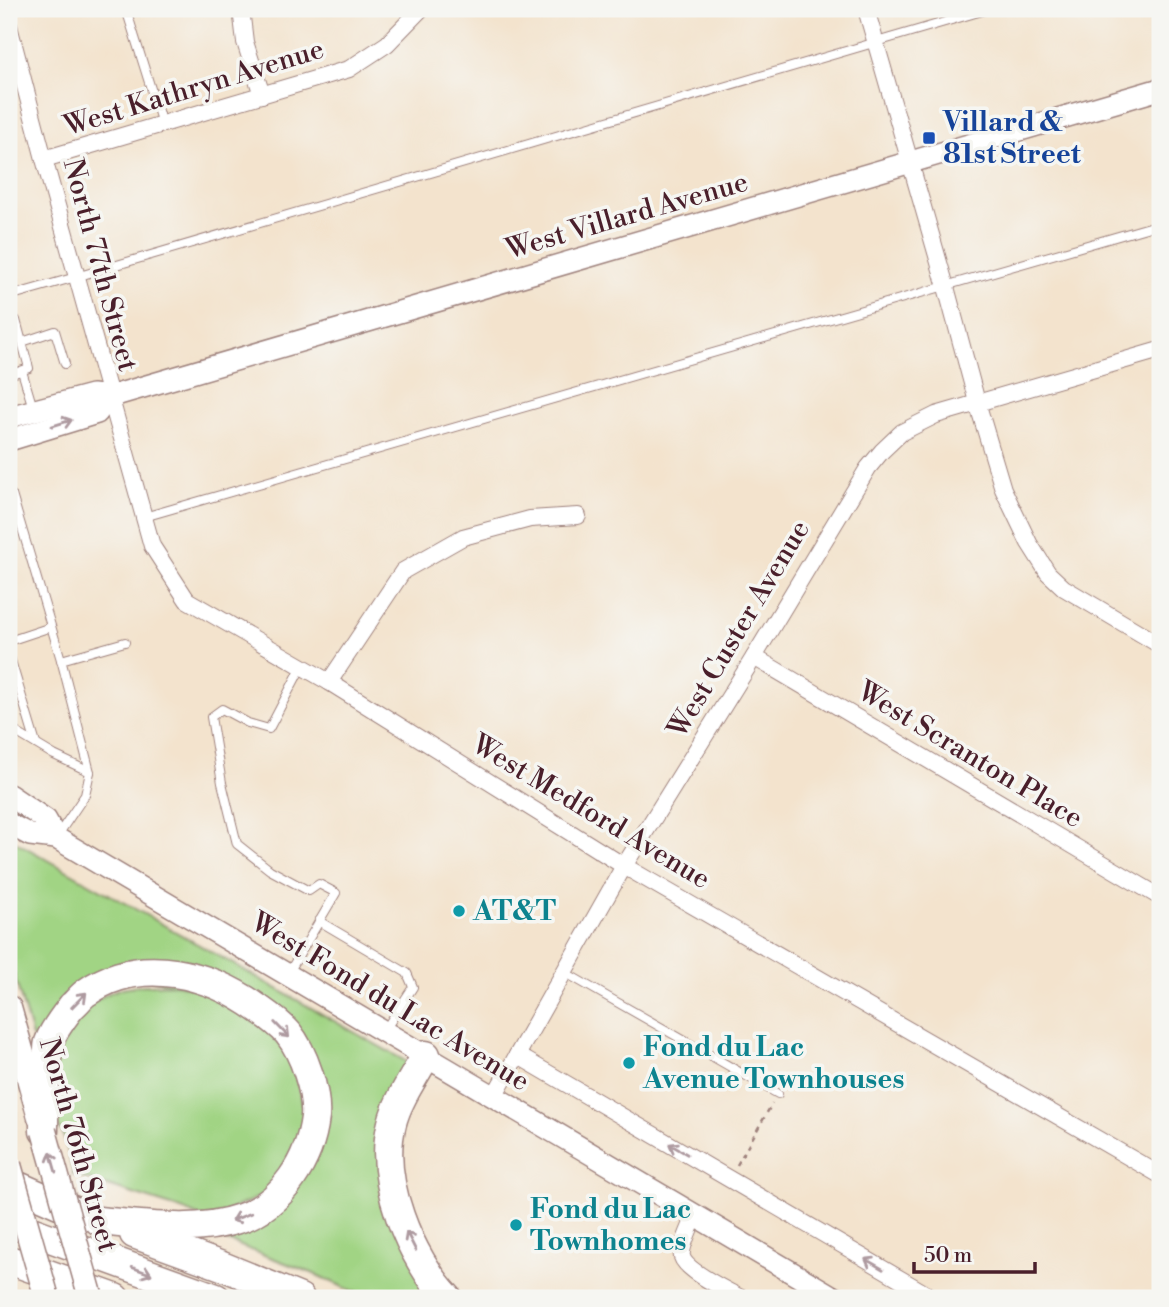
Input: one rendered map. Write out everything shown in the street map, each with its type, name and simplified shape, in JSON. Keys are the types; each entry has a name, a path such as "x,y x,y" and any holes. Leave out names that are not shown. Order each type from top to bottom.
{"highway":[{"path":"44,1131 44,1072 48,1043 65,1014 86,992 130,973 182,973 219,985 247,1000 287,1032 305,1061 315,1115 309,1145 286,1186 266,1206 242,1218 210,1226 178,1228 99,1221"},
{"path":"426,1055 394,1117 388,1141 388,1171 401,1222 419,1257 448,1298"},
{"path":"9,1182 99,1221 300,1298"},
{"path":"9,1223 216,1298"},
{"path":"9,1260 115,1298"}],"main road":[{"name":"North 76th Street","path":"9,1008 91,1298"},
{"path":"9,1165 47,1298"}],"street":[{"path":"240,9 245,42 262,95"},
{"name":"West Kathryn Avenue","path":"44,159 349,69 387,44 421,9"},
{"path":"866,9 1003,489 1029,543 1048,573 1064,588 1160,645"},
{"name":"North 77th Street","path":"9,26 109,397"},
{"name":"West Villard Avenue","path":"9,417 92,395 109,397 1160,89"},
{"name":"West Custer Avenue","path":"494,1096 624,866 855,489 882,450 902,432 936,415 1160,350"},
{"name":"West Villard Avenue","path":"9,440 97,413 109,397"},
{"name":"West Medford Avenue","path":"109,397 152,546 187,600 330,682 624,866 1160,1175"},
{"path":"330,682 403,571 463,537 530,519 578,516"},
{"name":"West Scranton Place","path":"754,657 1160,897"},
{"name":"West Fond du Lac Avenue","path":"9,795 46,820 56,838"},
{"name":"West Fond du Lac Avenue","path":"9,824 30,835 56,838 835,1298"},
{"name":"West Fond du Lac Avenue","path":"517,1055 933,1298"},
{"path":"695,1215 682,1249 682,1259 689,1267 741,1298"}],"lane":[{"path":"126,9 162,124"},
{"path":"9,296 989,9"},
{"path":"144,517 1160,225"},
{"path":"9,375 29,369 16,320"},
{"path":"22,342 55,331 65,364"},
{"path":"22,371 34,411"},
{"path":"9,492 61,660 90,772 85,795 56,838"},
{"path":"9,641 51,628"},
{"path":"61,660 125,642"},
{"path":"9,654 36,744"},
{"path":"288,974 336,893 319,884 309,891 270,870 237,844 222,783 211,717 222,709 248,723 269,729 302,666"},
{"path":"9,728 90,772"},
{"path":"319,921 407,973 412,987 385,1031"},
{"path":"564,972 778,1094"}],"path":[{"path":"735,1168 778,1094"}],"green space":[{"path":"9,838 407,1062 384,1127 439,1298 368,1298 312,1273 217,1237 263,1219 323,1105 258,1003 118,972 36,1050 9,957"},
{"path":"177,984 203,991 252,1017 289,1052 307,1120 273,1191 207,1220 181,1209 73,1175 66,1143 55,1123 51,1100 56,1059 74,1022 88,1007 104,995 123,988"}],"place":[{"name":"Villard & 81st Street","path":"929,138"},
{"name":"AT&T","path":"459,911"},
{"name":"Fond du Lac Avenue Townhouses","path":"629,1063"},
{"name":"Fond du Lac Townhomes","path":"516,1225"}]}
